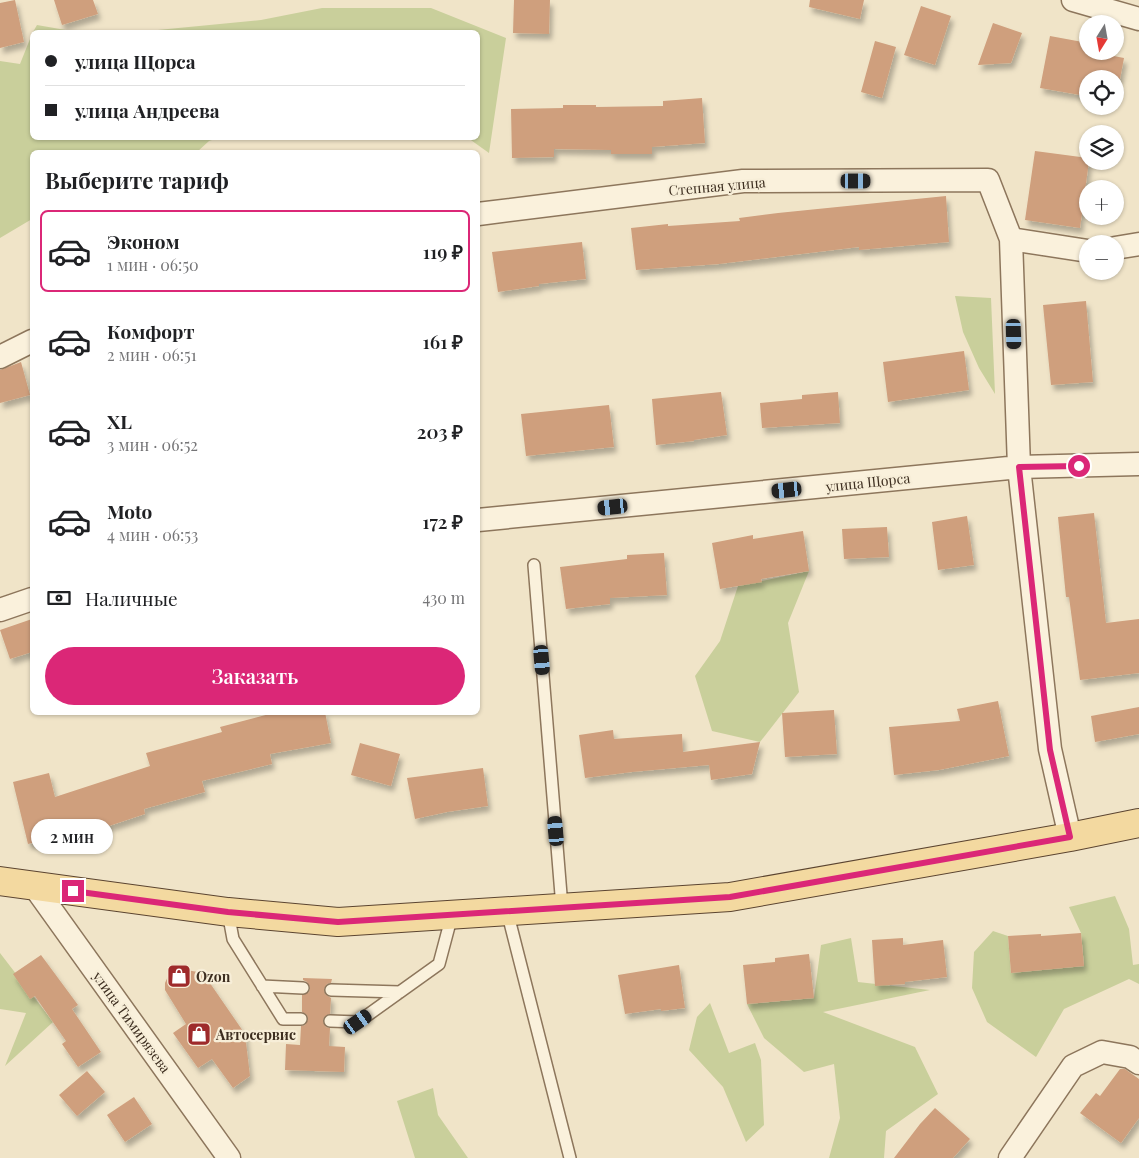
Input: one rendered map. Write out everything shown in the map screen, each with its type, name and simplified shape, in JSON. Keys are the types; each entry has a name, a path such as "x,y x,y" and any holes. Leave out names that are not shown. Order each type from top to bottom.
{"main road":[{"path":"0,881 228,912 338,922 730,897 1139,823"}],"street":[{"path":"1073,0 1139,19"},
{"name":"Степная улица","path":"480,214 743,181 988,180 1011,240"},
{"path":"1070,837 1050,750 1019,467 1011,240 1079,250"},
{"path":"1124,246 1139,244"},
{"path":"0,357 30,342"},
{"name":"улица Щорса","path":"480,520 1019,467 1139,464"},
{"path":"0,610 30,600"},
{"name":"улица Тимирязева","path":"34,886 229,1158"},
{"path":"1010,1158 1073,1066 1102,1052 1130,1057 1139,1063"}],"lane":[{"path":"534,565 562,907"},
{"path":"507,911 570,1158"},
{"path":"228,912 233,939 283,1019 301,1020"},
{"path":"330,1021 358,1022 439,964 452,914"},
{"path":"262,986 303,988"},
{"path":"331,990 400,992"}],"green space":[{"path":"322,8 431,8 506,38 489,153 471,140 480,140 480,30 158,30 261,20"},
{"path":"37,25 66,30 34,30"},
{"path":"30,39 30,140 212,140 199,150 30,150 30,220 0,238 0,61 20,64"},
{"path":"955,296 991,298 995,394 979,368 963,332"},
{"path":"809,571 788,623 799,692 760,742 712,731 695,676 720,641 738,586"},
{"path":"1115,896 1129,929 1133,965 1139,964 1139,984 1129,979 1064,1009 1036,1057 987,1022 972,988 974,952 993,931 1008,936 1011,973 1084,966 1081,933 1069,907"},
{"path":"851,938 858,982 930,990 823,1012 915,1047 938,1094 886,1131 884,1158 829,1158 840,1118 834,1064 804,1072 764,1038 747,1004 814,998 821,945"},
{"path":"0,953 53,1022 5,1066 26,1013 0,1009"},
{"path":"710,1003 729,1053 755,1043 761,1060 764,1125 746,1142 723,1087 689,1050 697,1017"},
{"path":"433,1088 438,1115 468,1158 415,1158 397,1101"}],"building":[{"path":"15,0 24,42 0,48 0,3"},
{"path":"54,0 93,0 98,14 62,25"},
{"path":"514,0 550,0 549,34 513,33"},
{"path":"810,0 864,0 860,19 809,7"},
{"path":"921,6 951,16 935,65 904,55"},
{"path":"993,23 1022,33 1011,63 978,65"},
{"path":"1050,36 1079,41 1079,60 1124,60 1122,70 1079,70 1079,95 1040,88"},
{"path":"875,41 896,47 882,98 861,92"},
{"path":"702,98 705,143 652,147 652,154 611,154 611,150 554,149 554,157 512,158 511,109 563,108 563,105 596,105 596,107 663,106 663,101"},
{"path":"1035,151 1079,157 1079,170 1088,170 1086,180 1079,180 1080,228 1025,220"},
{"path":"946,196 949,242 859,250 859,247 719,264 636,270 631,228 668,224 668,226 740,221 739,218 778,213"},
{"path":"582,242 586,279 539,284 539,286 498,292 492,252"},
{"path":"1086,301 1093,382 1051,385 1043,305"},
{"path":"964,351 969,390 888,402 883,362"},
{"path":"21,362 30,395 0,403 0,370"},
{"path":"721,392 727,435 656,445 652,399"},
{"path":"838,392 840,423 762,428 760,403 802,399 802,395"},
{"path":"609,405 614,447 526,456 521,414"},
{"path":"1094,513 1106,623 1139,619 1139,673 1080,680 1069,597 1066,597 1058,517"},
{"path":"967,516 974,565 938,570 932,522"},
{"path":"887,527 889,557 844,559 842,529"},
{"path":"803,531 809,571 761,579 762,582 720,589 712,543 753,535 753,539"},
{"path":"664,553 667,595 610,598 610,604 566,609 560,567 627,559 627,555"},
{"path":"30,620 30,653 10,659 0,630"},
{"path":"998,701 1009,756 939,770 894,775 889,727 960,721 957,709"},
{"path":"1139,707 1139,734 1095,742 1091,716"},
{"path":"834,710 837,754 785,757 782,713"},
{"path":"266,715 326,715 331,743 270,754 272,764 202,781 205,792 144,809 145,814 94,831 93,828 28,844 13,782 49,773 55,797 150,766 146,753 222,732 220,727"},
{"path":"613,730 614,739 682,734 683,752 760,742 752,774 711,780 709,765 585,778 579,735"},
{"path":"360,743 400,754 391,786 351,775"},
{"path":"483,768 488,806 415,819 407,778"},
{"path":"1081,933 1084,966 1011,973 1008,936"},
{"path":"903,938 903,945 943,940 947,977 905,982 905,984 875,986 872,940"},
{"path":"809,954 814,998 747,1004 743,965 775,962 775,958"},
{"path":"41,955 78,1005 72,1009 101,1052 78,1067 62,1044 66,1041 35,996 30,999 13,974"},
{"path":"679,965 685,1008 625,1014 618,975"},
{"path":"176,968 203,973 245,1034 250,1076 233,1088 212,1059 198,1068 173,1033 186,1024 165,990 165,983 169,974"},
{"path":"303,978 332,979 331,983 327,984 324,989 325,994 331,998 330,1014 324,1017 323,1021 326,1027 330,1028 329,1046 345,1047 344,1072 285,1070 286,1044 300,1045 301,1026 305,1025 308,1019 307,1015 302,1012 302,995 309,992 310,988"},
{"path":"1120,1069 1125,1069 1139,1079 1139,1118 1121,1143 1080,1113 1096,1093 1100,1096"},
{"path":"87,1071 105,1092 77,1116 59,1095"},
{"path":"134,1097 152,1124 125,1142 107,1115"},
{"path":"935,1108 970,1139 953,1158 894,1158 920,1124"}],"place":[{"name":"Ozon","path":"179,976"},
{"name":"Автосервис","path":"199,1034"}],"route":[{"path":"73,891 228,912 338,922 730,897 1070,837 1050,750 1019,467 1079,466"}]}
